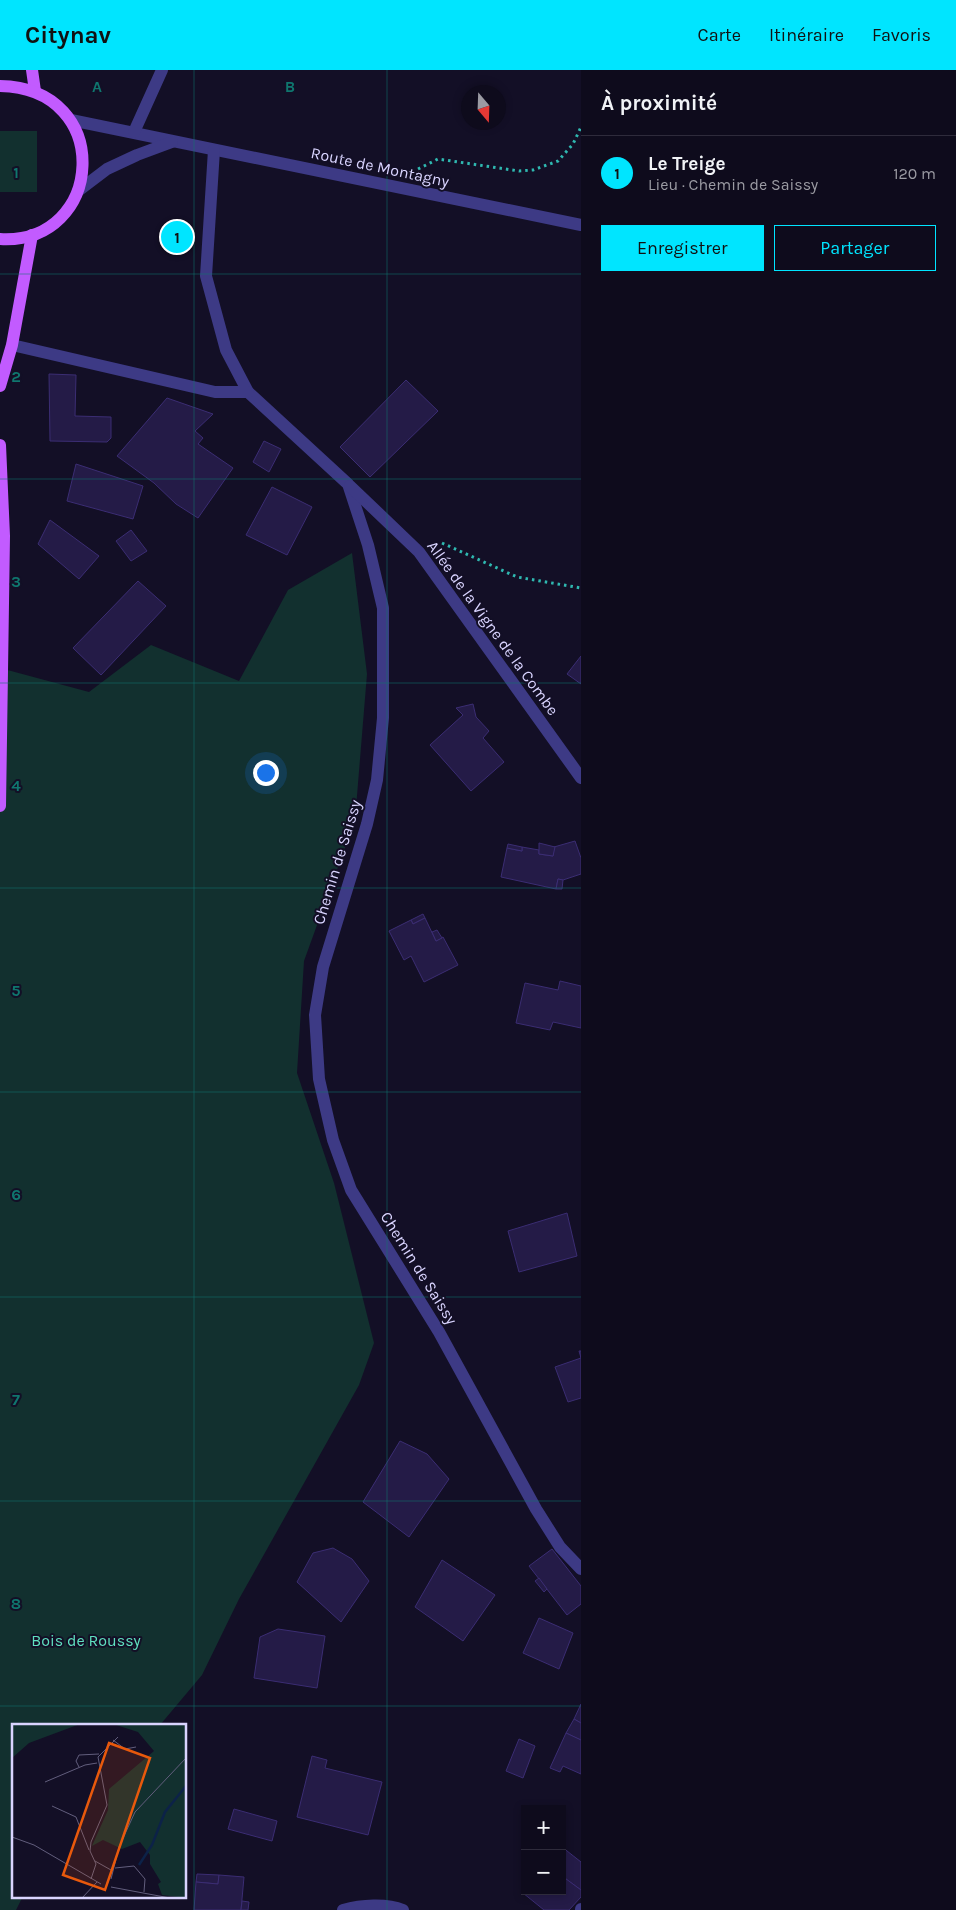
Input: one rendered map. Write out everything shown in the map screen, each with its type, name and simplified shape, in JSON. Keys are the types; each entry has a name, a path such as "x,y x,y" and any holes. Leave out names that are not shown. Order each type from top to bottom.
{"main road":[{"path":"32,70 35,91"},
{"path":"0,86 17,86 35,91 55,103 71,120 81,143 84,167 78,191 67,210 51,225 32,235 12,239 0,238"},
{"path":"0,386 12,345 32,235"},
{"path":"0,445 4,536 0,806"}],"street":[{"path":"134,132 162,70"},
{"name":"Route de Montagny","path":"71,120 581,225"},
{"path":"78,191 107,169 172,142"},
{"name":"Chemin de Saissy","path":"214,150 206,276 226,350 248,392 348,484 368,545 383,608 383,718 377,780 367,824 322,967 316,1015 319,1079 333,1140 351,1190 440,1332 536,1509 560,1547 581,1569"},
{"path":"12,345 215,392 248,392"},
{"name":"Allée de la Vigne de la Combe","path":"348,484 419,552 581,778"},
{"path":"343,1910 358,1906 396,1907 403,1910"}],"path":[{"path":"402,188 415,171 438,159 519,171 549,166 558,161 573,144 581,126"},
{"path":"436,540 517,577 581,588"}],"green space":[{"path":"0,131 37,131 37,192 0,192"},
{"name":"Bois de Roussy","path":"352,553 367,674 355,820 304,961 297,1073 334,1183 374,1343 359,1385 239,1599 202,1675 161,1724 12,1724 12,1898 22,1898 16,1910 0,1910 0,668 89,692 151,645 239,681 288,590"}],"building":[{"path":"172,228 182,228 182,246 171,246"},
{"path":"49,374 76,375 75,416 111,417 111,438 107,442 50,441"},
{"path":"406,380 438,411 370,477 340,447"},
{"path":"167,398 213,414 195,431 203,438 198,444 233,468 198,518 176,504 154,483 117,456"},
{"path":"264,441 281,449 269,472 253,462"},
{"path":"76,464 143,486 133,519 67,501"},
{"path":"272,487 312,507 287,555 246,535"},
{"path":"50,520 99,556 79,579 38,544"},
{"path":"131,530 147,551 131,561 116,541"},
{"path":"138,581 166,606 101,675 73,648"},
{"path":"581,656 581,684 567,674"},
{"path":"473,704 476,717 489,731 483,738 504,762 471,791 430,745 463,715 456,708"},
{"path":"575,841 581,858 581,874 563,880 558,879 556,889 501,877 507,848 522,851 522,847 539,850 539,854 553,856 554,847"},
{"path":"539,843 555,847 553,856 539,854"},
{"path":"508,844 522,847 522,851 507,848"},
{"path":"558,879 563,880 562,889 556,889"},
{"path":"423,914 425,918 413,924 411,920"},
{"path":"425,918 436,941 443,937 458,965 424,982 411,956 404,960 389,931 411,920 413,924"},
{"path":"437,930 442,938 436,941 432,932"},
{"path":"560,981 581,986 581,1028 553,1022 550,1030 516,1023 525,983 558,990"},
{"path":"567,1213 577,1256 519,1272 508,1231"},
{"path":"581,1358 581,1398 568,1402 555,1367"},
{"path":"400,1441 427,1454 449,1479 409,1537 363,1502"},
{"path":"333,1548 352,1559 369,1581 341,1622 297,1582 313,1553"},
{"path":"552,1549 581,1586 581,1604 567,1615 529,1566"},
{"path":"442,1560 495,1595 463,1641 415,1607"},
{"path":"539,1578 547,1589 544,1592 535,1581"},
{"path":"539,1618 573,1633 559,1669 523,1653"},
{"path":"278,1629 325,1636 317,1688 254,1678 260,1637"},
{"path":"581,1704 581,1723 574,1719"},
{"path":"574,1719 581,1723 581,1740 566,1733"},
{"path":"566,1733 581,1740 581,1774 563,1766 560,1772 550,1768"},
{"path":"519,1739 535,1746 523,1778 506,1771"},
{"path":"312,1756 327,1760 325,1768 382,1782 368,1835 297,1817"},
{"path":"234,1809 277,1821 272,1841 228,1829"},
{"path":"566,1850 581,1862 581,1890 566,1879"},
{"path":"197,1874 219,1875 218,1884 196,1882"},
{"path":"219,1875 244,1877 241,1910 194,1910 196,1882 218,1884"},
{"path":"566,1879 581,1890 581,1897 569,1910 544,1910 525,1895 566,1895"},
{"path":"242,1901 249,1902 248,1910 241,1910"}],"place":[{"name":"Le Treige","path":"177,237"}]}
